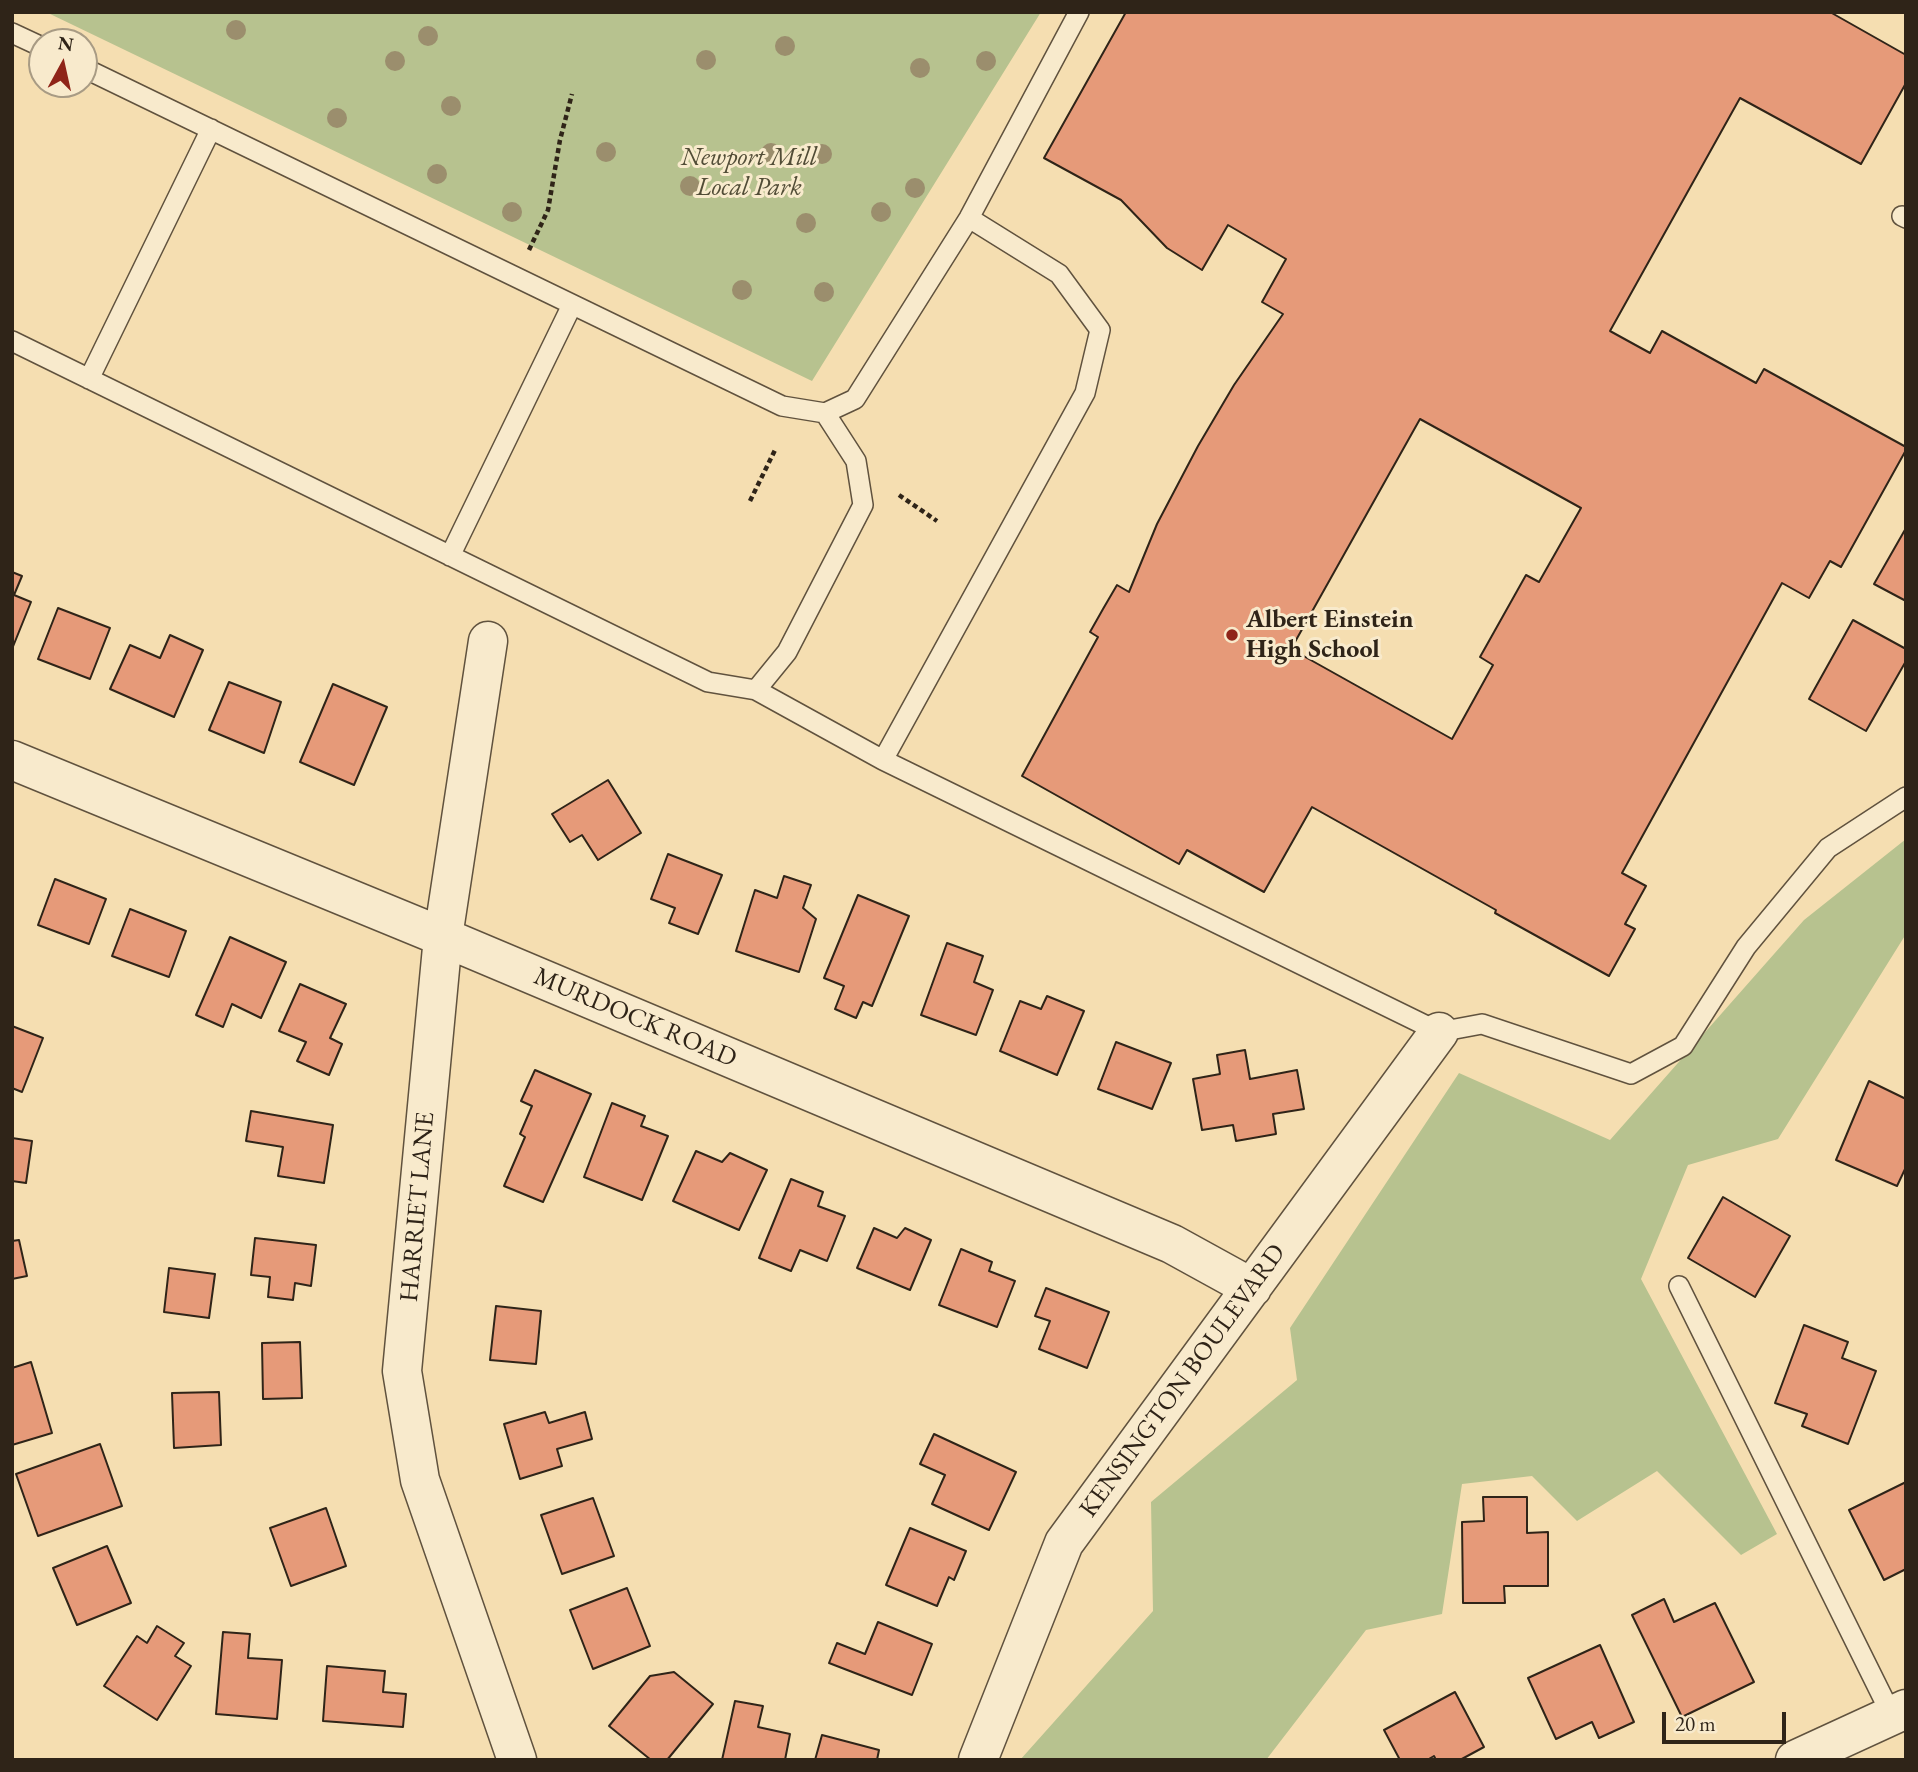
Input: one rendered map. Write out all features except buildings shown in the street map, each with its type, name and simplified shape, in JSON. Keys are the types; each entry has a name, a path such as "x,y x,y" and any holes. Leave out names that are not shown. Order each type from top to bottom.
{"street":[{"name":"HARRIET LANE","path":"488,641 443,937 402,1371 420,1480 517,1760"},
{"name":"MURDOCK ROAD","path":"12,760 443,937 1172,1244 1252,1288"},
{"name":"KENSINGTON BOULEVARD","path":"978,1760 1064,1543 1439,1032"},
{"path":"1795,1760 1899,1712"}],"lane":[{"path":"98,75 782,407 825,412 855,399 969,218 1079,12"},
{"path":"12,33 28,40"},
{"path":"89,379 211,129"},
{"path":"883,760 1085,393 1100,330 1059,274 969,218"},
{"path":"450,556 572,305"},
{"path":"12,341 708,682 756,690 883,760 1439,1032 1482,1024 1631,1074 1683,1046 1746,947 1828,848 1906,797"},
{"path":"756,690 787,652 863,505 856,461 825,412"},
{"path":"1679,1286 1899,1712"}],"path":[{"path":"528,253 548,210 560,140 572,93"},
{"path":"750,501 776,448"},
{"path":"899,495 937,521"}],"green space":[{"name":"Newport Mill Local Park","path":"46,12 1041,12 812,381 98,37 98,28 79,28"},
{"path":"1906,839 1906,934 1778,1139 1688,1165 1641,1279 1777,1534 1741,1555 1657,1471 1577,1521 1532,1476 1462,1484 1442,1614 1366,1630 1266,1760 1020,1760 1153,1611 1151,1502 1297,1380 1290,1328 1459,1073 1610,1140 1804,920"}],"place":[{"name":"Albert Einstein High School","path":"1232,635"}]}
